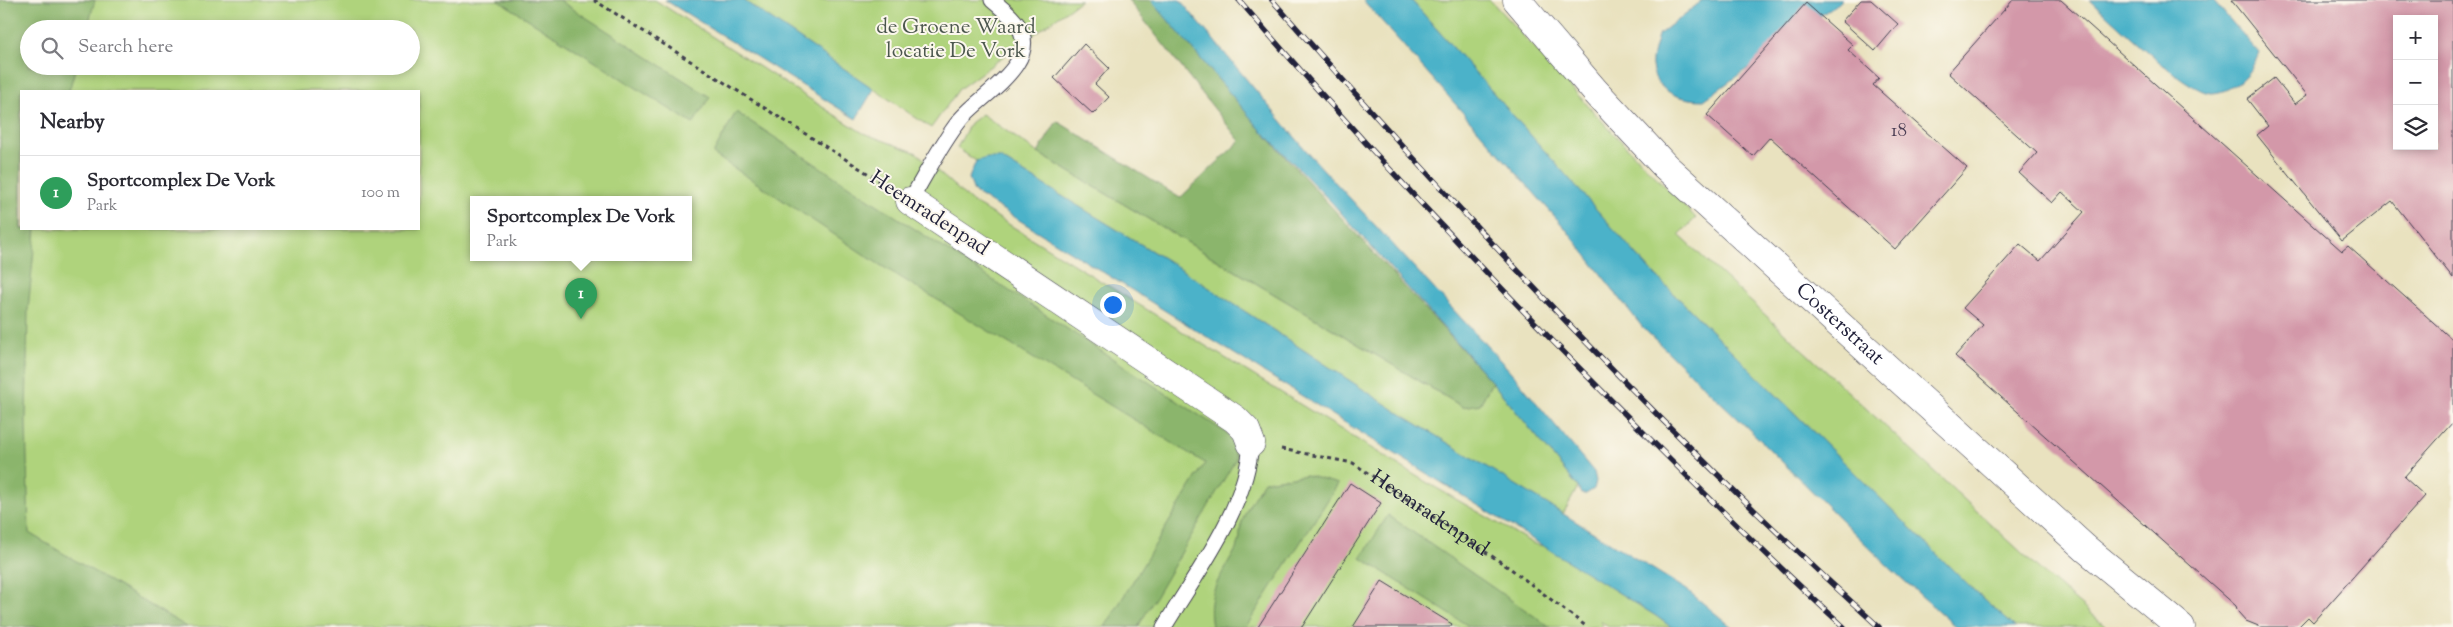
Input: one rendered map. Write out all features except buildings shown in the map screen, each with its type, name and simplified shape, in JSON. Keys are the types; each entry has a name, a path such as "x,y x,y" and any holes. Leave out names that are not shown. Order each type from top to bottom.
{"street":[{"name":"Costerstraat","path":"1517,0 1595,91 1665,166 2085,548 2181,627"},
{"name":"Heemradenpad","path":"910,200 1235,419 1246,430 1251,443"}],"lane":[{"path":"910,200 961,119 1012,71 1019,62 1022,33 1017,23 992,0"},
{"path":"1164,627 1219,538 1246,476 1251,443"}],"path":[{"name":"Heemradenpad","path":"594,0 910,200"},
{"name":"Heemradenpad","path":"1251,443 1354,463 1511,569 1587,627"}],"green space":[{"path":"0,0 655,0 863,133 917,153 971,201 1426,482 1534,544 1547,547 1671,627 1608,627 1600,621 1603,627 0,627"},
{"path":"0,0 95,0 89,20 20,20 20,75 73,75 69,90 20,90 20,230 36,230 28,310 26,421 29,533 187,627 0,627"},
{"path":"498,0 559,0 710,97 693,124"},
{"name":"de Groene Waard locatie De Vork","path":"743,0 1081,0 959,89 931,128"},
{"path":"1128,0 1151,0 1261,130 1492,382 1480,404 1463,407 1038,153 1057,121 1180,198 1240,141"},
{"path":"1411,0 1490,0 1614,134 1696,218 1679,235 2049,578 2106,627 2015,627 1969,586 1650,270"},
{"path":"736,112 1231,436 1236,459 1138,627 1105,627 1205,463 877,263 713,154"},
{"path":"982,114 1038,153 1463,407 1480,404 1492,382 1578,487 1563,514 1399,413 1173,264 1000,158 976,161 957,148 970,123"},
{"path":"1306,475 1338,484 1246,627 1212,627 1210,614 1213,592 1238,545 1240,528 1254,497 1264,481"},
{"path":"1388,515 1550,627 1470,627 1361,558"}],"water":[{"path":"665,0 743,0 874,89 856,119"},
{"path":"1151,0 1180,0 1310,155 1511,372 1594,472 1596,481 1594,489 1586,494 1581,494 1578,487 1492,382 1332,203 1261,130"},
{"path":"1363,0 1411,0 1650,270 1969,586 2015,627 1956,627 1889,567 1643,328 1565,228"},
{"path":"1703,0 1842,0 1704,100 1696,100 1679,96 1664,89 1654,75 1652,62 1658,35"},
{"path":"2090,0 2213,0 2259,53 2247,74 2235,85 2220,92 2212,93 2201,90 2168,69"},
{"path":"987,158 1000,158 1173,264 1399,413 1687,590 1732,627 1671,627 974,192 969,178 976,161"}],"railway":[{"path":"1239,0 1438,222 1541,329 1719,508 1844,627"},
{"path":"1272,0 1491,243 1567,322 1720,477 1879,627"}],"place":[{"name":"Sportcomplex De Vork","path":"581,319"}]}
